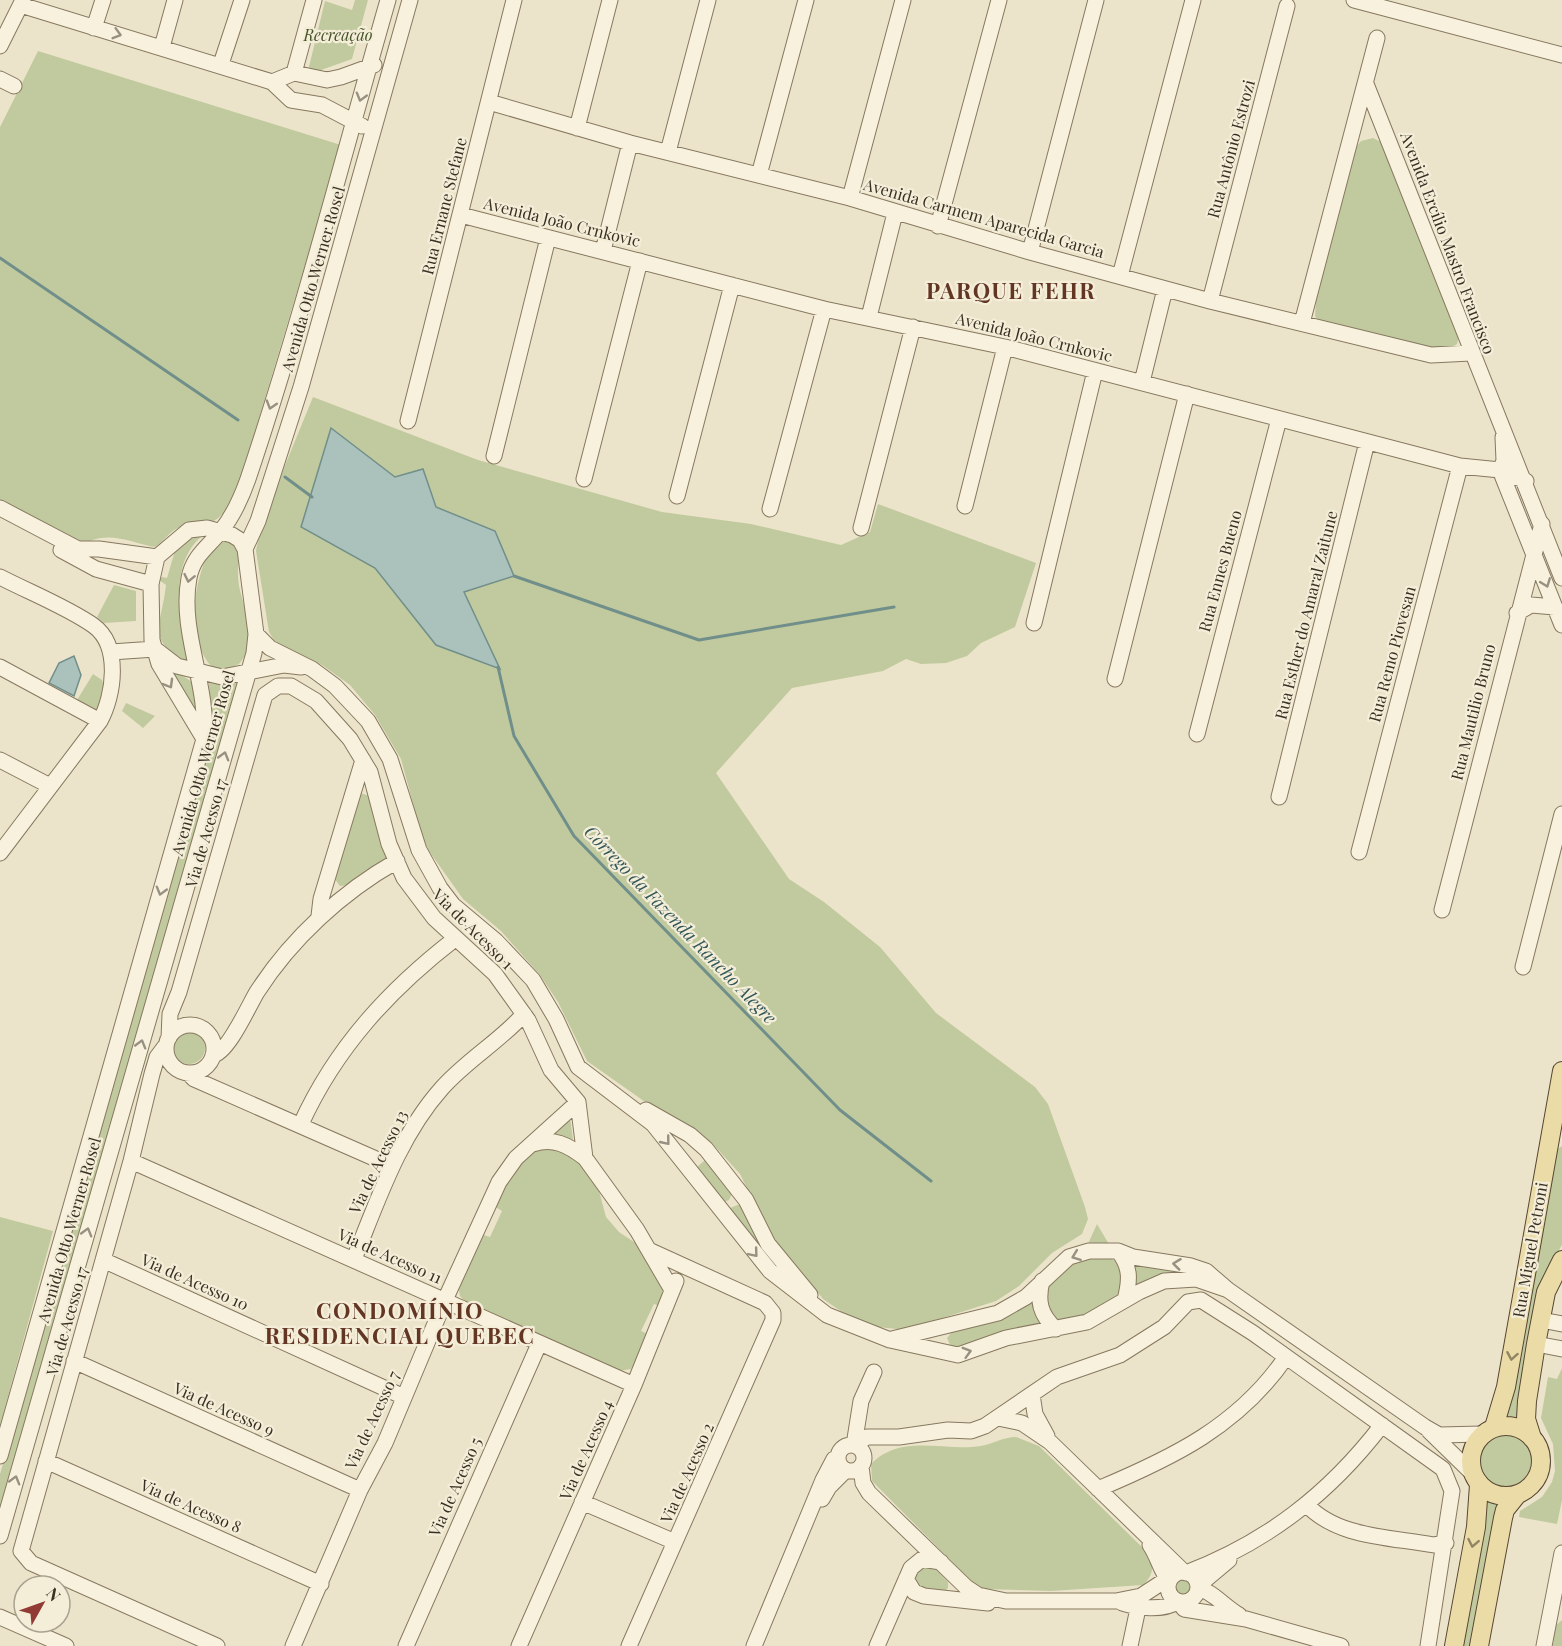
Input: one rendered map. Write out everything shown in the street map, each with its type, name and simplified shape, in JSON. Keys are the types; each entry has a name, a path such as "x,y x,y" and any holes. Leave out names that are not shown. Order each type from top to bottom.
{"main road":[{"name":"Rua Miguel Petroni","path":"1488,1431 1506,1387 1554,1144 1562,1071"},
{"name":"Rua Miguel Petroni","path":"1532,1438 1526,1419 1536,1344 1546,1292 1562,1260"},
{"path":"1454,1646 1479,1512 1472,1452 1488,1431 1507,1426 1521,1429 1532,1438 1539,1449 1541,1463 1538,1477 1529,1488 1517,1495 1505,1510 1479,1646"},
{"path":"1475,1479 1490,1493 1504,1497 1517,1495"}],"street":[{"path":"94,28 103,0"},
{"path":"162,47 175,0"},
{"path":"221,64 242,0"},
{"path":"294,73 314,0"},
{"name":"Avenida Otto Werner Rosel","path":"0,1456 204,739 206,719 189,628 188,583 196,559 220,532 236,507 247,481 314,266 388,0"},
{"name":"Avenida Otto Werner Rosel","path":"0,1536 249,671 256,634 245,549 258,521 284,443 375,130 410,0"},
{"name":"Rua Ernane Stefane","path":"408,421 462,215 514,0"},
{"path":"577,128 610,0"},
{"path":"668,152 708,0"},
{"path":"759,175 806,0"},
{"path":"850,198 903,0"},
{"path":"938,226 999,0"},
{"path":"1030,252 1096,0"},
{"path":"1120,276 1193,0"},
{"path":"1354,0 1562,55"},
{"path":"0,46 22,3 94,28 221,64 272,82 291,100 322,105 353,124 375,130"},
{"name":"Rua Antônio Estrozi","path":"1210,301 1287,6"},
{"path":"1302,322 1377,38"},
{"path":"272,82 294,73 327,80 341,77 370,64 391,69"},
{"path":"0,79 14,86"},
{"path":"322,105 327,80"},
{"name":"Avenida Ercílio Mastro Francisco","path":"1366,84 1471,353 1526,481 1562,578"},
{"name":"Avenida Carmem Aparecida Garcia","path":"489,102 630,143 850,198 938,226 1210,301 1431,355 1471,353"},
{"path":"603,251 630,143"},
{"path":"870,317 895,213"},
{"name":"Avenida João Crnkovic","path":"462,215 824,309 1005,347 1460,466 1500,470 1526,481"},
{"path":"494,456 548,238"},
{"path":"584,479 640,261"},
{"path":"677,496 732,285"},
{"path":"1142,382 1165,289"},
{"path":"770,508 824,309"},
{"path":"861,528 913,327"},
{"path":"965,506 1005,347"},
{"path":"1034,623 1095,371"},
{"path":"1115,679 1187,394"},
{"name":"Avenida Ercílio Mastro Francisco","path":"1499,415 1504,443 1500,470 1562,626"},
{"name":"Rua Ennes Bueno","path":"1197,734 1279,419"},
{"name":"Rua Esther do Amaral Zaitune","path":"1279,797 1367,442"},
{"name":"Rua Remo Piovesan","path":"1359,852 1460,466"},
{"path":"0,508 78,549 99,549 157,557"},
{"path":"0,518 96,569 151,584"},
{"name":"Rua Mautilio Bruno","path":"1442,910 1533,550 1542,524"},
{"path":"204,739 165,679 155,650 151,584 157,557 189,530 207,528 232,535 245,549"},
{"path":"96,569 90,563 90,555 99,549"},
{"path":"0,577 96,627 111,652 110,702 100,721 0,853"},
{"path":"1517,614 1531,605 1555,607"},
{"path":"256,634 270,648 312,669 342,692 368,721 390,759 419,850 440,888 453,904 496,941 533,980 556,1019 578,1067 593,1081 618,1097 690,1135 706,1149 739,1191 762,1235 791,1273 814,1299 845,1323"},
{"path":"111,652 155,650 177,666 222,677 284,665 312,669"},
{"path":"0,667 100,721"},
{"name":"Via de Acesso 1","path":"273,688 291,686 316,701 336,720 363,760 375,786 390,844 418,898 434,918 495,974 524,1014 551,1070 578,1102"},
{"name":"Via de Acesso 17","path":"217,1646 31,1563 21,1551 131,1161 157,1057 167,1042 170,1014 265,695 273,688"},
{"path":"0,760 50,786"},
{"path":"319,916 321,899 363,760"},
{"path":"1523,967 1562,814"},
{"path":"182,1070 196,1072 218,1054 273,971 319,916 397,861"},
{"path":"301,1124 319,1085 349,1040 392,993 456,938"},
{"name":"Via de Acesso 17","path":"178,992 184,1025"},
{"path":"209,1034 225,1028 248,1006"},
{"name":"Via de Acesso 13","path":"354,1259 392,1166 414,1125 461,1067 524,1014"},
{"path":"239,1097 217,1078 211,1059 214,1047 209,1034 198,1026 184,1025 167,1042 170,1061 194,1079 301,1124 392,1166"},
{"name":"Via de Acesso 17","path":"146,1101 156,1082 182,1070"},
{"path":"618,1097 653,1124 770,1271 800,1297 827,1315 890,1340 958,1355 1006,1338 1087,1322 1156,1283 1174,1279 1196,1279 1228,1290"},
{"path":"578,1102 585,1158"},
{"name":"Via de Acesso 7","path":"293,1646 360,1490 385,1443 445,1300 499,1182 516,1158 578,1102"},
{"path":"530,1145 555,1141 585,1158 651,1251 672,1290"},
{"path":"681,1160 697,1150 706,1149"},
{"name":"Via de Acesso 11","path":"131,1161 634,1385"},
{"path":"718,1206 734,1202 738,1198 739,1191"},
{"path":"651,1251 682,1267"},
{"path":"890,1340 975,1319 1012,1306 1026,1297 1061,1263 1077,1254 1118,1251 1132,1257 1191,1266 1206,1271 1228,1290 1439,1435 1488,1431"},
{"path":"1118,1251 1126,1263 1130,1278 1125,1300"},
{"name":"Via de Acesso 10","path":"103,1260 404,1396"},
{"name":"Via de Acesso 4","path":"519,1646 634,1385 682,1267"},
{"name":"Via de Acesso 2","path":"629,1646 772,1326 773,1313 759,1299 682,1267"},
{"path":"1042,1281 1039,1305 1048,1323 1056,1329"},
{"path":"754,1646 811,1514 851,1460 861,1439 899,1437 938,1430 971,1431 998,1418 1057,1377 1120,1355 1164,1327 1188,1302 1195,1299 1207,1303 1437,1463 1448,1477 1452,1491 1446,1543 1428,1646"},
{"path":"1541,1320 1562,1324"},
{"path":"940,1352 937,1340 944,1326"},
{"name":"Via de Acesso 5","path":"406,1646 539,1344"},
{"path":"1536,1344 1562,1349"},
{"path":"1098,1489 1182,1452 1224,1423 1266,1383 1286,1357"},
{"name":"Via de Acesso 9","path":"74,1361 360,1490"},
{"path":"874,1372 859,1407 848,1479 870,1502 880,1504 891,1516 898,1529 914,1546 916,1562 902,1584 877,1646"},
{"path":"1032,1394 1035,1414 1050,1442"},
{"path":"859,1407 865,1430 872,1437"},
{"path":"998,1418 1022,1423 1050,1442 1137,1528 1185,1572 1194,1577 1198,1587 1207,1590 1224,1606 1246,1619"},
{"path":"885,1626 903,1601 918,1594 940,1599 984,1603 1139,1601 1168,1606 1192,1600 1198,1587 1238,1552 1269,1533 1306,1504 1350,1462 1382,1425"},
{"path":"1425,1427 1475,1479"},
{"path":"851,1460 899,1437"},
{"name":"Via de Acesso 8","path":"46,1461 321,1584"},
{"path":"582,1502 675,1542"},
{"path":"1306,1504 1321,1519 1337,1527 1434,1545 1446,1543"},
{"path":"891,1516 896,1517 973,1593 1006,1601"},
{"path":"1137,1528 1155,1552 1164,1575 1169,1580 1170,1595 1184,1609 1246,1619 1341,1646"},
{"path":"1130,1646 1139,1601 1161,1582 1169,1580 1176,1574 1238,1552"},
{"path":"1544,1646 1557,1609 1562,1553"},
{"path":"916,1562 926,1558 946,1566"},
{"path":"940,1599 953,1588 946,1566"},
{"path":"906,1579 918,1594"},
{"path":"0,1617 66,1646"}],"green space":[{"name":"Recreação","path":"355,0 368,0 352,59 307,75 325,1 352,10"},
{"path":"38,51 341,145 234,496 226,510 215,520 180,527 155,547 108,537 77,543 0,502 0,127"},
{"path":"1373,138 1383,143 1460,333 1457,344 1444,352 1318,320 1315,316 1316,298 1357,146 1361,141"},
{"path":"313,397 478,460 662,512 751,524 841,545 870,532 878,504 1036,563 1015,627 981,643 967,656 946,663 921,664 906,659 883,671 792,688 716,773 789,879 824,902 880,947 936,1013 1035,1087 1048,1104 1085,1207 1088,1219 1082,1234 1052,1253 1019,1286 996,1301 905,1330 878,1327 848,1316 823,1299 768,1231 740,1174 712,1143 648,1104 587,1061 558,1002 540,975 501,931 463,899 429,851 421,833 401,759 375,715 350,685 322,665 276,643 269,632 256,551 261,524"},
{"path":"188,532 203,535 191,548 184,562 180,579 180,613 189,664 166,647 159,631 166,585 159,580 162,577 167,578 174,554 171,553"},
{"path":"230,538 240,552 238,582 249,636 245,655 239,664 224,670 213,668 205,658 199,646 194,619 196,592 208,553 217,542"},
{"path":"114,585 136,591 136,621 104,623 97,617"},
{"path":"177,672 192,682 198,716 172,673"},
{"path":"93,674 102,680 105,690 103,705 95,710 77,700"},
{"path":"209,683 239,683 0,1516 0,1474 211,737"},
{"path":"126,703 155,716 143,728 122,711"},
{"path":"360,793 373,797 387,857 350,885 340,886 334,878"},
{"path":"189,1032 201,1036 205,1048 201,1060 189,1064 177,1060 173,1048 177,1036"},
{"path":"570,1117 573,1140 545,1135"},
{"path":"1562,1146 1562,1245 1553,1260 1519,1421 1505,1420 1554,1152"},
{"path":"543,1148 559,1149 581,1163 599,1191 606,1217 619,1232 640,1246 665,1282 663,1307 654,1304 641,1331 650,1335 631,1369 619,1371 466,1303 460,1296 458,1286 481,1234 490,1237 502,1211 494,1206 503,1189 519,1164 526,1157"},
{"path":"705,1160 733,1192 729,1200 722,1203 696,1168"},
{"path":"740,1204 798,1291 725,1210"},
{"path":"0,1217 53,1231 0,1426"},
{"path":"1097,1224 1110,1246 1087,1246"},
{"path":"1088,1257 1110,1259 1121,1265 1122,1295 1089,1317 1057,1322 1043,1301 1046,1287 1058,1274"},
{"path":"1132,1262 1201,1274 1135,1290"},
{"path":"1033,1297 1045,1325 952,1349 947,1338 951,1333"},
{"path":"1562,1368 1562,1500 1557,1524 1519,1517 1520,1511 1542,1497 1552,1482 1555,1471 1553,1444 1541,1418 1548,1377 1557,1379"},
{"path":"1501,1435 1511,1435 1521,1439 1529,1447 1533,1462 1529,1477 1521,1485 1511,1489 1501,1489 1491,1485 1483,1477 1479,1467 1479,1457 1483,1447 1491,1439"},
{"path":"1016,1437 1039,1446 1148,1553 1152,1570 1143,1585 1051,1591 977,1587 872,1481 871,1464 896,1449 909,1446 981,1446"},
{"path":"1486,1497 1500,1503 1472,1646 1460,1646"},
{"path":"930,1563 948,1582 948,1588 945,1591 916,1588 913,1582 920,1565"},
{"path":"1183,1577 1191,1580 1194,1588 1191,1596 1183,1599 1175,1596 1172,1588 1175,1580"},
{"path":"1562,1620 1562,1646 1553,1646 1555,1626"}],"water":[{"path":"331,428 395,477 423,469 436,507 495,531 514,576 464,592 500,669 436,645 375,568 301,527"},
{"path":"74,656 81,675 74,696 49,683 59,663"}],"waterway":[{"name":"Córrego da Fazenda Rancho Alegre","path":"0,258 238,420"},
{"name":"Córrego da Fazenda Rancho Alegre","path":"285,477 312,497"},
{"path":"514,576 699,640 894,607"},
{"name":"Córrego da Fazenda Rancho Alegre","path":"498,667 514,736 574,836 840,1110 931,1181"}],"district":[{"name":"PARQUE FEHR","path":"1011,291"},
{"name":"CONDOMÍNIO RESIDENCIAL QUEBEC","path":"400,1324"}]}
